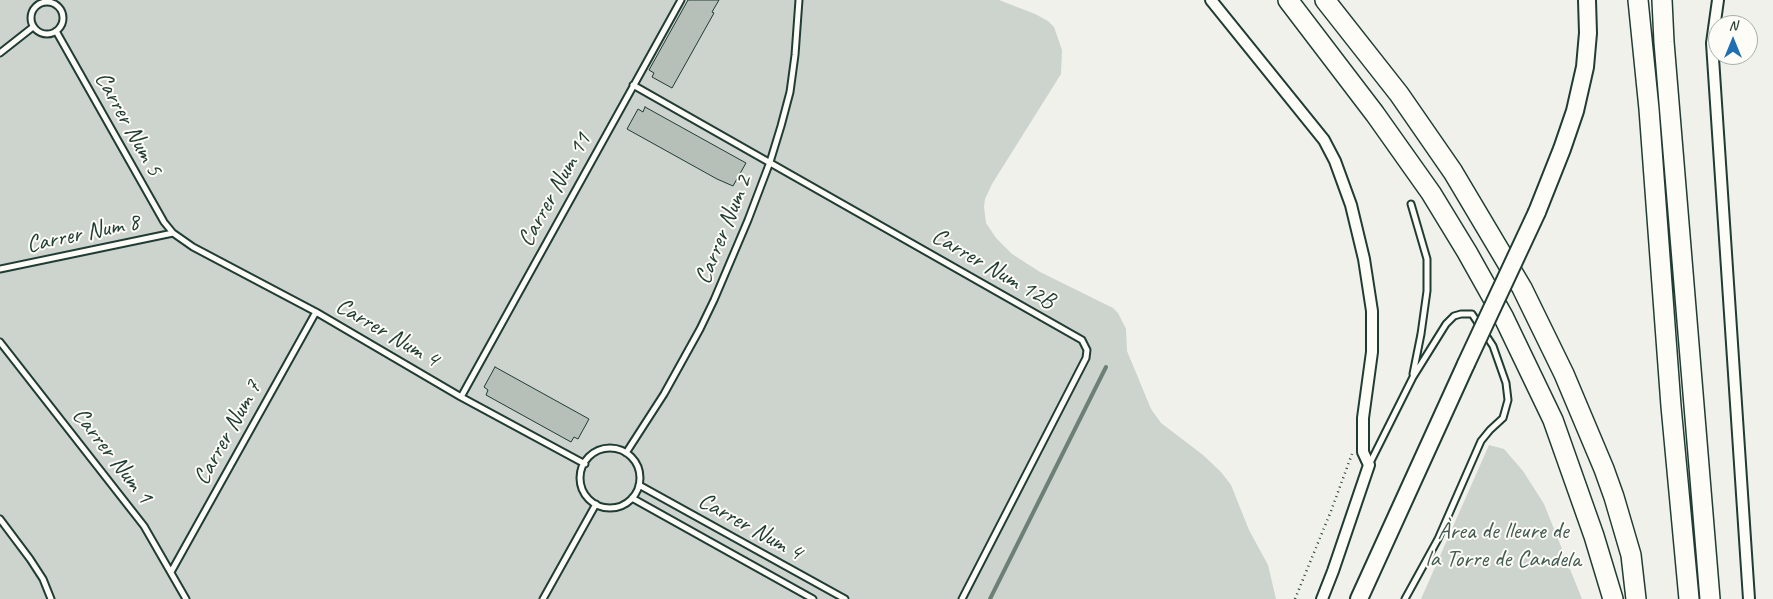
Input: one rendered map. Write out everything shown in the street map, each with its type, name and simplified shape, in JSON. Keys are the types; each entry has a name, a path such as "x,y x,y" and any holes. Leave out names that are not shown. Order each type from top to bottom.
{"highway":[{"path":"1288,0 1375,114 1431,193 1468,252 1504,318 1553,420 1594,536 1613,599"},
{"path":"1326,0 1399,94 1453,172 1522,288 1564,374 1604,469 1631,555 1636,599"},
{"path":"1639,0 1671,406 1689,599"},
{"path":"1658,0 1664,42"},
{"path":"1662,0 1710,599"}],"main road":[{"path":"1359,599 1537,212 1562,149 1577,102 1585,67 1588,33 1587,0"}],"street":[{"path":"1211,0 1324,140 1335,161 1351,205 1364,260 1372,311 1372,352 1363,418 1363,452 1369,465 1322,599"},
{"path":"1718,0 1712,43 1749,599"}],"lane":[{"name":"Carrer Num 11","path":"461,397 680,0"},
{"name":"Carrer Num 2","path":"626,453 664,394 714,300 748,220 782,126 790,92 799,0"},
{"path":"38,1 47,1 61,9 63,17 61,25 56,31 48,34 39,32 33,27 30,20 31,14 38,1"},
{"path":"0,53 33,27"},
{"name":"Carrer Num 5","path":"56,31 164,222 173,233"},
{"name":"Carrer Num 12B","path":"633,85 1082,340 1087,350 1086,358 962,599"},
{"path":"1411,204 1427,260 1427,291 1413,377"},
{"name":"Carrer Num 8","path":"0,269 173,233"},
{"name":"Carrer Num 4","path":"173,233 193,247 316,312 461,397 585,464"},
{"name":"Carrer Num 7","path":"172,572 316,312"},
{"path":"1369,465 1413,377 1446,324 1454,316 1472,314 1493,346 1506,383 1508,400 1503,418 1481,441 1438,538 1405,599"},
{"name":"Carrer Num 1","path":"0,342 144,526 186,599"},
{"path":"613,449 626,453 637,465 640,474 639,485 632,498 622,506 612,508 596,504 587,496 582,488 580,478 585,464 594,453 603,450 613,449"},
{"name":"Carrer Num 4","path":"639,485 844,599"},
{"name":"Carrer Num 4","path":"632,498 813,599"},
{"path":"543,599 596,504"},
{"path":"0,519 38,572 51,599"}],"path":[{"path":"1295,599 1332,511 1350,458 1363,435"}],"green space":[{"path":"0,0 999,0 1035,14 1048,21 1054,27 1062,50 1061,74 992,184 985,199 986,223 996,238 1012,254 1040,272 1113,308 1118,313 1126,329 1127,351 1151,409 1161,423 1203,455 1221,472 1231,485 1249,530 1268,565 1276,599 0,599"},
{"name":"Àrea de lleure de la Torre de Candela","path":"1489,445 1504,449 1523,471 1544,504 1582,599 1421,599"}],"building":[{"path":"688,0 719,0 712,12 714,13 672,88 652,77 654,73 649,70"},
{"path":"645,107 746,163 733,186 627,129 638,109 643,112"},
{"path":"495,367 589,419 578,439 574,437 571,442 486,395 488,390 484,387"}],"waterway":[{"path":"990,599 1106,367"}]}
